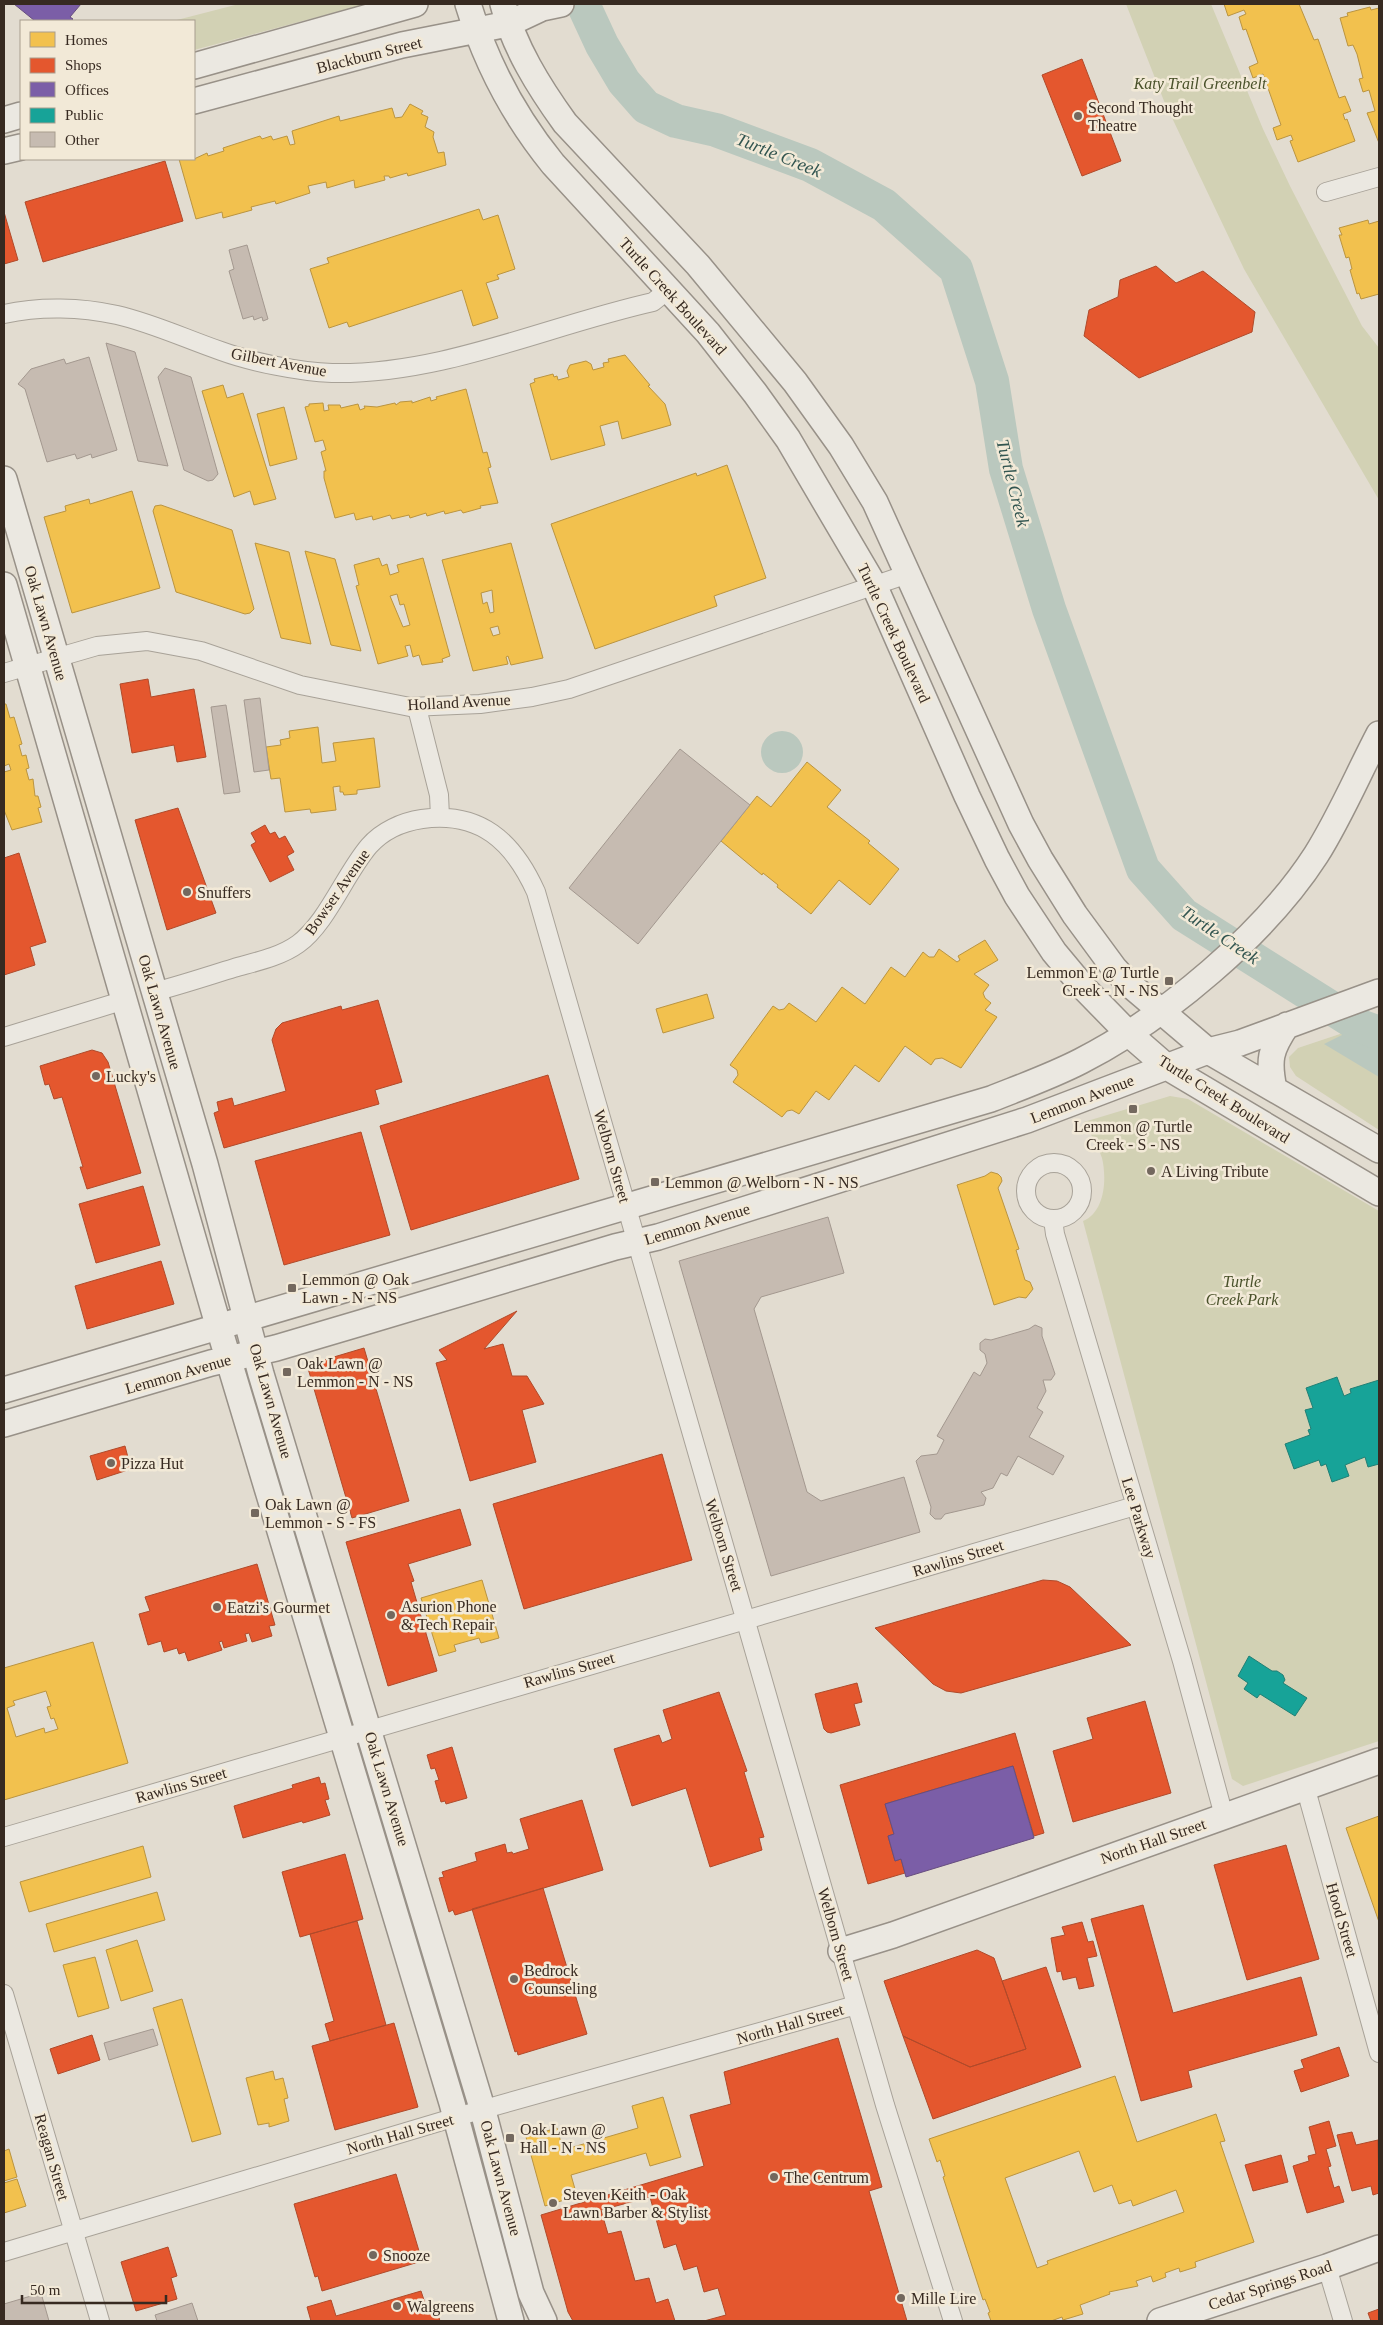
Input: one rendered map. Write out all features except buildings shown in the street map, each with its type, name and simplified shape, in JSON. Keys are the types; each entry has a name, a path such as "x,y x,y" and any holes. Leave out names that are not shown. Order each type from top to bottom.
{"main road":[{"path":"195,66 415,4"},
{"name":"Turtle Creek Boulevard","path":"468,4 476,31 498,80 531,137 708,333 788,439 874,585 967,796 1017,896 1036,928 1084,988 1128,1033 1168,1067 1379,1193"},
{"name":"Blackburn Street","path":"195,101 402,45 476,31 506,14 547,5"},
{"name":"Turtle Creek Boulevard","path":"506,14 532,70 565,123 698,266 796,382 824,420 875,502 1000,780 1040,859 1075,915 1114,968 1160,1011 1208,1051 1379,1150"},
{"path":"4,120 20,115"},
{"path":"4,151 20,147"},
{"path":"668,290 698,266"},
{"name":"Oak Lawn Avenue","path":"4,479 154,992 256,1352 483,2111 530,2293 544,2321"},
{"name":"Oak Lawn Avenue","path":"4,585 228,1359 456,2117 495,2268 511,2321"},
{"name":"Lemmon Avenue","path":"4,1390 219,1328 990,1098 1037,1081 1082,1060 1128,1033 1160,1011 1211,971 1258,926 1300,877 1316,855 1379,734"},
{"path":"967,796 1000,780"},
{"path":"125,1000 154,992"},
{"name":"Lemmon Avenue","path":"4,1424 636,1242 1027,1120 1208,1051 1275,1033 1379,992"},
{"path":"1274,1089 1270,1061 1275,1033"},
{"name":"North Hall Street","path":"841,1951 893,1935 1379,1761"},
{"name":"Cedar Springs Road","path":"1160,2321 1327,2267 1379,2248"}],"street":[{"path":"1326,192 1379,177"},
{"name":"Gilbert Avenue","path":"4,314 41,309 74,310 117,315 232,354 274,365 331,373 390,370 450,359 653,302 668,290"},
{"name":"Holland Avenue","path":"4,674 97,646 147,641 172,644 201,651 300,685 372,700 417,708 480,704 532,697 569,689 908,574"},
{"path":"417,708 439,795 440,817"},
{"name":"Bowser Avenue","path":"154,992 256,962 297,945 315,927 370,844 384,832 401,824 440,817"},
{"name":"Welborn Street","path":"440,817 459,818 482,828 510,848 526,868 536,892 856,2005 908,2180 953,2321"},
{"path":"4,1037 125,1000"},
{"name":"Lee Parkway","path":"1053,1219 1055,1234 1182,1661 1224,1816"},
{"name":"Rawlins Street","path":"4,1837 1135,1506"},
{"name":"Hood Street","path":"1305,1786 1379,2053"},
{"name":"Reagan Street","path":"4,1994 100,2321"},
{"name":"North Hall Street","path":"4,2252 456,2117 483,2111 856,2005"},
{"path":"1327,2267 1343,2321"}],"green space":[{"path":"239,4 366,4 195,50 195,20 177,20"},
{"name":"Katy Trail Greenbelt","path":"1126,4 1211,4 1263,129 1290,186 1362,326 1379,348 1379,500 1244,269 1164,101"},
{"path":"1379,1021 1379,1130 1296,1076 1290,1067 1289,1057 1298,1048"},
{"name":"Turtle Creek Park","path":"1170,1096 1188,1099 1379,1211 1379,1741 1243,1786 1232,1779 1083,1221 1096,1210 1103,1194 1104,1185 1102,1158 1084,1122"}],"shaded area":[{"path":"786,731 794,734 800,740 803,752 800,764 794,770 778,773 770,770 764,764 761,748 764,740 770,734"},
{"path":"1379,1020 1379,1077 1324,1044 1360,1026"}],"waterway":[{"name":"Turtle Creek","path":"583,4 602,45 624,82 646,107 676,121 716,130 810,165 884,205 956,269 992,381 1006,469 1049,609 1143,869 1184,915 1360,1026 1379,1033"}],"place":[{"name":"Second Thought Theatre","path":"1078,116"},
{"name":"Snuffers","path":"187,892"},
{"name":"Lemmon E @ Turtle Creek - N - NS","path":"1169,981"},
{"name":"Lucky's","path":"96,1076"},
{"name":"Lemmon @ Turtle Creek - S - NS","path":"1133,1109"},
{"name":"A Living Tribute","path":"1151,1171"},
{"name":"Lemmon @ Welborn - N - NS","path":"655,1182"},
{"name":"Lemmon @ Oak Lawn - N - NS","path":"292,1288"},
{"name":"Oak Lawn @ Lemmon - N - NS","path":"287,1372"},
{"name":"Pizza Hut","path":"111,1463"},
{"name":"Oak Lawn @ Lemmon - S - FS","path":"255,1513"},
{"name":"Eatzi's Gourmet","path":"217,1607"},
{"name":"Asurion Phone & Tech Repair","path":"391,1615"},
{"name":"Bedrock Counseling","path":"514,1979"},
{"name":"Oak Lawn @ Hall - N - NS","path":"510,2138"},
{"name":"The Centrum","path":"774,2177"},
{"name":"Steven Keith - Oak Lawn Barber & Stylist","path":"553,2203"},
{"name":"Snooze","path":"373,2255"},
{"name":"Mille Lire","path":"901,2298"},
{"name":"Walgreens","path":"397,2306"}]}
